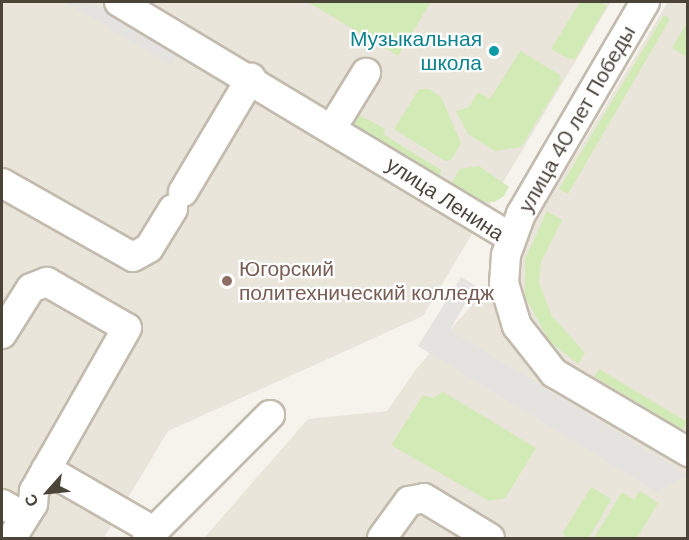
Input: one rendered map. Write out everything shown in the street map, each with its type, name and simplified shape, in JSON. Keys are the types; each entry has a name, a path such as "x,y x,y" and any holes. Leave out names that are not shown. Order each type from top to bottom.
{"street":[{"name":"улица Ленина","path":"119,2 251,78 510,237 504,271 507,298 517,326 538,357 554,373 687,452"},
{"name":"улица 40 лет Победы","path":"510,237 645,2"},
{"path":"332,128 366,73"},
{"path":"2,183 133,257 149,249 251,78"},
{"path":"2,334 31,288 47,282 127,328 46,469 13,520"},
{"path":"46,469 149,534 270,415"},
{"path":"382,538 409,501 424,498 490,538"}],"shaded area":[{"path":"2,2 611,2 423,316 168,431 104,538 2,538"},
{"path":"65,2 91,2 178,54 171,65"},
{"path":"668,2 687,2 687,538 204,538 308,419 387,411 417,368 516,254"},
{"path":"461,277 476,286 450,330 687,475 657,492 418,346"}],"green space":[{"path":"308,2 431,2 398,56"},
{"path":"580,2 601,2 607,6 575,59 569,59 551,49"},
{"path":"664,15 670,19 568,194 559,189"},
{"path":"687,22 688,56 687,57 672,48"},
{"path":"520,51 560,75 561,82 521,147 495,151 468,134 456,111 469,107 478,92 490,99"},
{"path":"419,89 429,89 441,97 461,143 451,160 445,161 394,129"},
{"path":"356,113 385,129 383,134 441,170 439,180 351,126"},
{"path":"479,166 509,187 503,197 494,202 473,201 449,187 460,169"},
{"path":"547,211 562,220 541,262 539,283 552,316 585,353 578,364 550,342 525,297 525,259"},
{"path":"599,369 687,422 683,430 594,377"},
{"path":"443,392 536,448 505,498 489,501 391,445 423,395 433,398"},
{"path":"591,487 611,499 589,538 568,538 562,534"},
{"path":"640,491 658,503 637,538 594,538 622,492 634,500"}],"place":[{"name":"Музыкальная школа","path":"494,51"},
{"name":"Югорский политехнический колледж","path":"227,281"}]}
